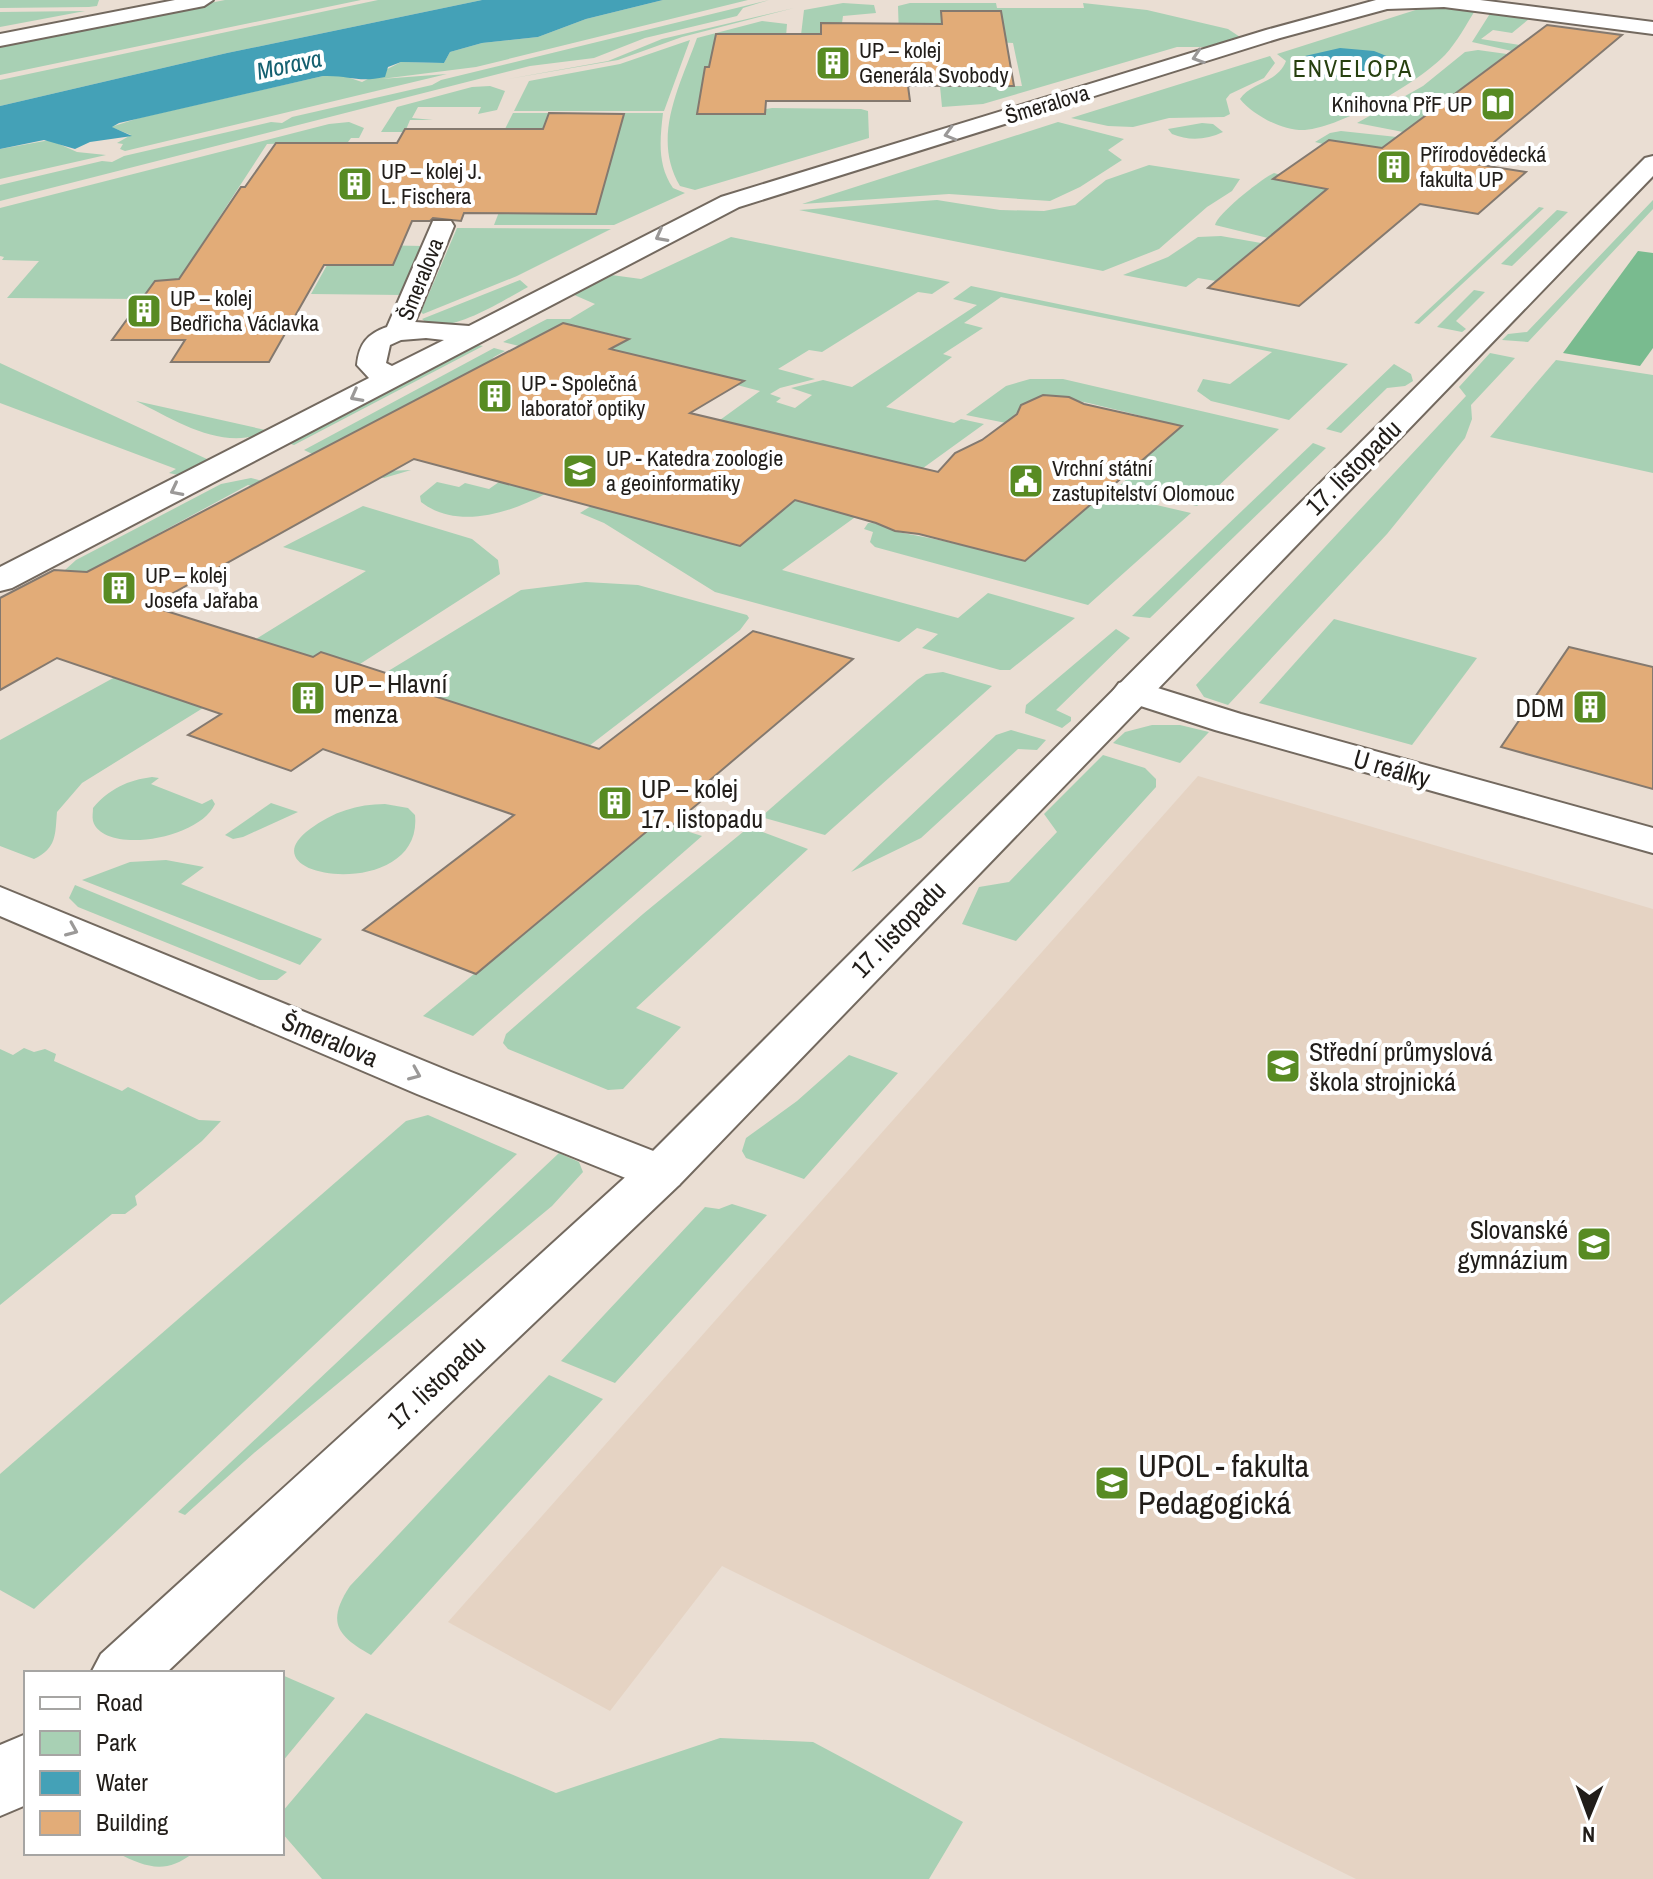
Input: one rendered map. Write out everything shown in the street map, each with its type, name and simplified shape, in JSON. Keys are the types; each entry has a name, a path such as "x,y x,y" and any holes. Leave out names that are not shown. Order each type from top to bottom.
{"street":[{"path":"0,40 204,0"},
{"name":"Šmeralova","path":"0,581 730,202 1273,34 1386,3 1420,0 1653,28"},
{"name":"17. listopadu","path":"125,1671 661,1173 1653,163"},
{"name":"Šmeralova","path":"400,332 401,322 442,226"},
{"name":"Šmeralova","path":"394,375 372,368 369,355 382,338 400,332 434,331 472,335"},
{"name":"U reálky","path":"1132,691 1228,722 1653,841"},
{"name":"Šmeralova","path":"0,900 434,1083 661,1173"},
{"path":"0,1786 24,1765"}],"shaded area":[{"name":"UPOL - fakulta Pedagogická","path":"1198,776 1653,909 1653,1879 1356,1879 722,1566 610,1711 448,1622"}],"green space":[{"path":"0,0 99,0 97,6 89,7 0,8"},
{"path":"225,0 361,0 0,75 0,44"},
{"path":"378,0 482,0 227,53 0,106 0,80"},
{"path":"663,0 748,0 476,67 381,79 447,74 125,151 120,149 123,144 117,143 131,135 111,127 323,76 341,75 362,82 401,62 444,63 450,52 482,43 538,37 586,19"},
{"path":"769,0 743,8 737,16 645,38 594,58 530,66 0,201 0,185 102,161 112,162 124,156 271,122 282,123 292,117"},
{"path":"843,3 874,5 876,13 843,16 842,23 824,46 801,35 804,10"},
{"path":"910,3 996,3 997,8 1084,8 1083,3 1147,10 1228,29 1240,37 1208,47 1177,47 983,104 942,107 939,76 957,86 1022,86 1013,43 899,37 898,6"},
{"path":"1425,7 1476,9 1454,45 1433,66 1399,90 1359,112 1321,127 1296,130 1270,121 1240,99 1282,68 1286,61 1277,54"},
{"path":"794,8 682,37 618,60 508,79 608,61 662,39"},
{"path":"85,11 0,27 0,12"},
{"path":"1491,12 1529,19 1512,33 1493,30 1481,39 1520,45 1512,51 1472,42"},
{"path":"762,21 787,24 784,62 705,68 697,114 765,114 766,109 772,108 861,109 868,111 869,138 695,190 680,186 672,168 668,130 671,112 697,38"},
{"path":"690,40 664,111 514,111 529,81 620,64"},
{"path":"1478,50 1507,54 1403,132 1357,123 1423,86 1465,52"},
{"path":"1270,56 1275,63 1264,78 1230,94 1226,99 1230,114 1224,117 1169,118 1133,127 1108,126 1071,118"},
{"path":"490,86 505,91 497,110 478,114 481,107 418,107 412,118 433,120 410,120 405,132 381,132 397,107 472,87"},
{"path":"513,113 549,113 541,149 503,133"},
{"path":"618,113 663,113 661,142 664,170 673,188 685,193 614,225 494,225 511,181"},
{"path":"349,122 364,128 359,138 351,138 348,142 267,144 198,250 248,280 156,281 142,299 7,298 39,261 2,260 0,208 329,124"},
{"path":"1058,122 1124,139 1108,150 1122,160 1080,187 1050,201 949,194 802,204"},
{"path":"1213,124 1223,132 1191,139 1172,134 1168,129"},
{"path":"1341,131 1397,137 1382,148 1329,140 1323,144 1315,142 1330,133"},
{"path":"50,140 77,152 106,155 0,179 0,149"},
{"path":"1149,165 1240,179 1232,191 1207,207 1159,249 1103,271 799,210 937,200 1000,210 1044,211 1075,205 1106,180"},
{"path":"1274,173 1328,189 1268,238 1215,225 1240,197"},
{"path":"1653,200 1653,209 1528,342 1502,340 1508,334 1527,332"},
{"path":"1539,207 1544,208 1419,324 1414,323"},
{"path":"1557,210 1568,212 1512,266 1501,264"},
{"path":"457,228 611,229 517,276 423,314 421,312"},
{"path":"1221,236 1261,243 1216,281 1198,278 1186,287 1123,275 1168,257 1198,237"},
{"path":"731,237 950,282 932,294 918,292 822,352 809,350 778,369 815,379 780,388 770,394 781,398 776,402 795,408 812,395 791,388 823,380 852,387 977,305 953,299 971,286 1348,364 1289,420 1211,401 1197,391 1203,379 1230,384 1272,352 1001,297 964,323 983,328 943,354 952,357 886,407 954,423 961,419 984,424 782,570 958,618 988,593 1075,618 1010,670 1000,670 922,648 938,634 917,628 899,642 715,592 604,523 580,513 591,506 739,546 734,543 859,454 720,420 760,391 737,385 742,381 610,349 628,338 563,323 519,346 503,342 547,319 570,319 595,304 572,294 604,274 641,279"},
{"path":"369,245 423,246 403,295 311,294 332,256"},
{"path":"1638,251 1653,253 1653,348 1640,366 1563,353"},
{"path":"520,280 528,287 475,315 445,325 422,319"},
{"path":"1474,290 1485,292 1456,321 1466,329 1462,332 1437,327"},
{"path":"473,344 483,346 294,445 284,442"},
{"path":"494,348 505,351 494,357 386,471 411,470 384,478 335,465 304,450"},
{"path":"1490,353 1515,358 1471,405 1472,419 1465,438 1387,534 1228,705 1204,697 1196,685 1466,396 1459,387"},
{"path":"1556,360 1653,375 1653,473 1490,437"},
{"path":"0,363 209,460 178,475 169,473 176,469 0,403"},
{"path":"1394,364 1411,374 1413,381 1405,386 1387,388 1341,433 1326,429"},
{"path":"1030,379 1063,379 1279,429 1197,506 1118,487 1130,476 1121,474 1152,448 1157,449 1181,426 1049,396 1030,402 1006,423 966,415 1006,386"},
{"path":"136,401 270,431 252,437 218,436 201,432"},
{"path":"1313,443 1326,448 1150,618 1132,616"},
{"path":"251,478 338,501 325,507 248,485 63,585 54,580 76,560 221,484"},
{"path":"437,482 459,487 465,483 489,489 499,482 545,494 500,512 467,517 435,510 421,502 420,496"},
{"path":"1109,494 1191,513 1088,605 875,547 870,542 873,532 864,529 868,523 877,524 899,532 1025,561 1085,504 1095,507"},
{"path":"363,506 472,539 498,560 500,574 360,664 321,652 313,657 256,639 366,571 283,547"},
{"path":"586,582 638,585 749,618 740,630 576,756 517,723 412,689 419,684 385,673 521,590"},
{"path":"1334,619 1477,658 1412,745 1259,703"},
{"path":"1116,629 1130,638 1056,710 1071,717 1071,721 1062,728 1025,713 1026,705"},
{"path":"137,665 128,682 203,708 82,783 57,812 53,840 42,855 34,859 0,846 0,740"},
{"path":"943,672 992,686 825,835 761,817 917,680 926,674"},
{"path":"1152,725 1180,725 1209,732 1180,763 1113,743 1125,732"},
{"path":"1011,730 1046,740 1037,750 1018,749 921,838 851,872 996,735"},
{"path":"1103,755 1145,768 1156,779 1156,787 1016,941 962,924 979,887 1009,882 1057,832 1044,814"},
{"path":"159,778 151,784 202,804 212,799 215,804 206,816 191,827 152,839 114,838 100,832 93,821 93,808 99,801 120,786"},
{"path":"271,803 298,812 243,837 233,839 225,835"},
{"path":"385,804 408,808 415,815 410,843 393,861 367,872 340,874 315,870 298,861 295,847 319,823 346,810"},
{"path":"658,822 702,836 473,1036 423,1016"},
{"path":"749,827 808,849 636,1008 681,1027 623,1089 608,1090 508,1049 503,1043 506,1034 643,914"},
{"path":"166,860 204,867 181,884 322,939 300,965 82,880 130,862"},
{"path":"75,885 287,972 277,980 259,980 78,907 69,898"},
{"path":"24,1048 34,1052 45,1049 56,1054 54,1061 122,1091 128,1087 199,1120 221,1121 202,1141 135,1196 137,1205 125,1214 112,1214 0,1305 0,1049 13,1055"},
{"path":"849,1055 898,1073 804,1179 746,1158 742,1151 746,1138 797,1101"},
{"path":"428,1115 517,1154 34,1609 0,1590 0,1474 406,1121"},
{"path":"559,1153 579,1162 583,1172 552,1206 254,1453 185,1515 178,1512"},
{"path":"732,1204 767,1215 615,1383 561,1361 705,1207 719,1209"},
{"path":"549,1375 603,1399 371,1655 359,1648 343,1634 337,1619 338,1609 350,1586"},
{"path":"284,1676 335,1698 284,1760"},
{"path":"366,1713 556,1793 720,1738 813,1742 963,1822 929,1879 322,1879 284,1835 284,1810"},
{"path":"121,1855 190,1855 164,1866 137,1862"}],"water":[{"name":"Morava","path":"482,0 663,0 586,19 538,37 482,43 450,52 444,63 401,62 388,67 385,77 323,76 119,123 112,127 132,136 90,142 75,149 44,140 0,149 0,106 227,53"},
{"path":"1340,48 1374,51 1399,61 1396,66 1365,75 1331,77 1310,72 1305,56"}],"building":[{"name":"UP – kolej Generála Svobody","path":"941,11 1001,11 1014,86 908,86 910,101 766,101 765,114 697,114 705,67 709,67 716,34 821,34 821,23 942,24"},
{"name":"Přírodovědecká fakulta UP","path":"1547,25 1622,35 1469,163 1526,172 1478,214 1420,204 1299,306 1208,288 1327,189 1273,179 1329,140 1382,148"},
{"path":"549,113 624,114 596,214 464,213 461,221 433,218 430,221 412,221 393,265 324,265 269,362 171,362 185,340 112,340 155,281 179,279 241,187 245,187 276,143 397,143 405,129 543,129"},
{"path":"563,323 629,339 610,349 744,381 690,413 938,472 955,453 982,440 1017,414 1021,405 1043,395 1069,397 1084,404 1182,426 1025,561 919,534 895,531 795,500 740,546 414,459 150,606 313,657 321,652 420,684 412,689 599,749 753,631 853,659 710,780 722,784 671,826 658,822 476,974 363,930 514,815 323,749 291,771 188,735 221,714 57,658 0,690 0,598 54,570 87,572"},
{"name":"DDM","path":"1569,647 1653,667 1653,789 1501,747"}],"place":[{"name":"UP – kolej Generála Svobody","path":"833,63"},
{"name":"Knihovna PřF UP","path":"1498,104"},
{"name":"Přírodovědecká fakulta UP","path":"1394,167"},
{"name":"UP – kolej J. L. Fischera","path":"355,184"},
{"name":"UP – kolej Bedřicha Václavka","path":"144,311"},
{"name":"UP - Společná laboratoř optiky","path":"495,396"},
{"name":"UP - Katedra zoologie a geoinformatiky","path":"580,471"},
{"name":"Vrchní státní zastupitelství Olomouc","path":"1026,481"},
{"name":"UP – kolej Josefa Jařaba","path":"119,588"},
{"name":"UP – Hlavní menza","path":"308,698"},
{"name":"DDM","path":"1590,707"},
{"name":"UP – kolej 17. listopadu","path":"615,803"},
{"name":"Střední průmyslová škola strojnická","path":"1283,1066"},
{"name":"Slovanské gymnázium","path":"1594,1244"},
{"name":"UPOL - fakulta Pedagogická","path":"1112,1483"}],"district":[{"name":"ENVELOPA","path":"1353,68"}]}
